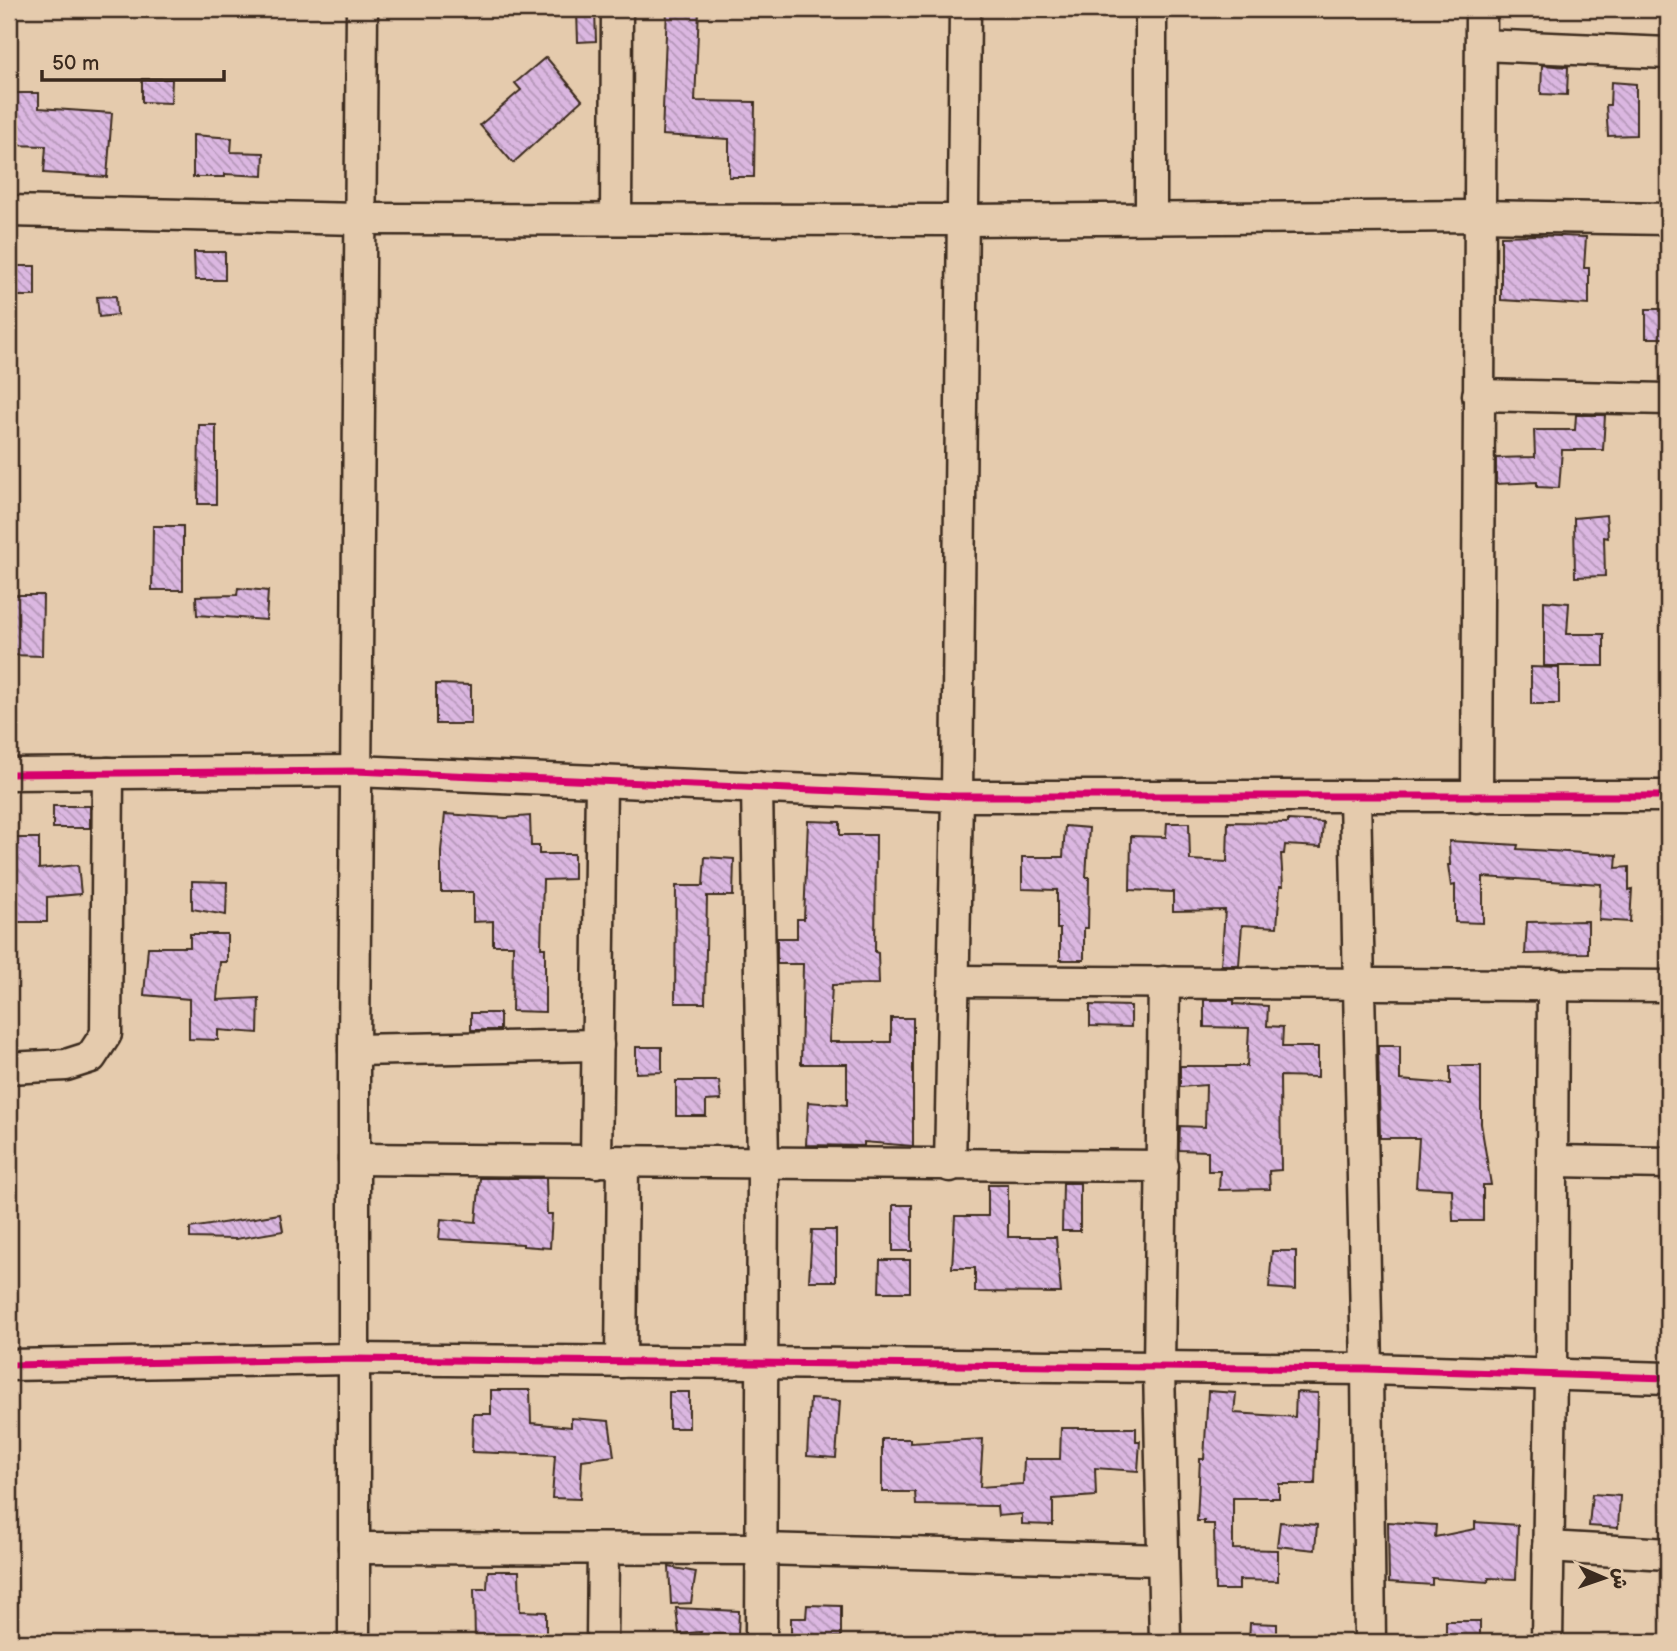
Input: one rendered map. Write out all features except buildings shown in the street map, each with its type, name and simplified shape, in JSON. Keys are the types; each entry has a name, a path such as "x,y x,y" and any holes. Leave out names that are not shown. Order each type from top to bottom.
{"street":[{"path":"354,1642 355,771 362,9"},
{"path":"616,219 617,9"},
{"path":"950,1166 957,796 965,9"},
{"path":"1151,9 1151,218"},
{"path":"1477,797 1481,9"},
{"path":"1481,46 1668,53"},
{"path":"9,211 360,219 964,220 1478,216 1668,219"},
{"path":"1478,395 1668,399"},
{"path":"9,774 355,771 957,796 1668,796"},
{"path":"9,1068 66,1065 91,1057 106,1034 108,773"},
{"path":"601,781 598,1045 610,1162 621,1362"},
{"path":"757,787 763,1164 761,1642"},
{"path":"1355,796 1370,1642"},
{"path":"954,981 1668,986"},
{"path":"1164,982 1159,1367 1165,1642"},
{"path":"1546,1642 1551,1374 1553,984"},
{"path":"354,1050 598,1045"},
{"path":"354,1159 1163,1166"},
{"path":"1553,1161 1668,1163"},
{"path":"9,1365 353,1359 1367,1369 1668,1378"},
{"path":"1548,1547 1668,1553"},
{"path":"354,1548 762,1549 1163,1560"},
{"path":"602,1642 603,1549"}],"cycle path":[{"path":"9,774 355,771 957,796 1668,796"},
{"path":"9,1365 353,1359 1367,1369 1668,1378"}]}
